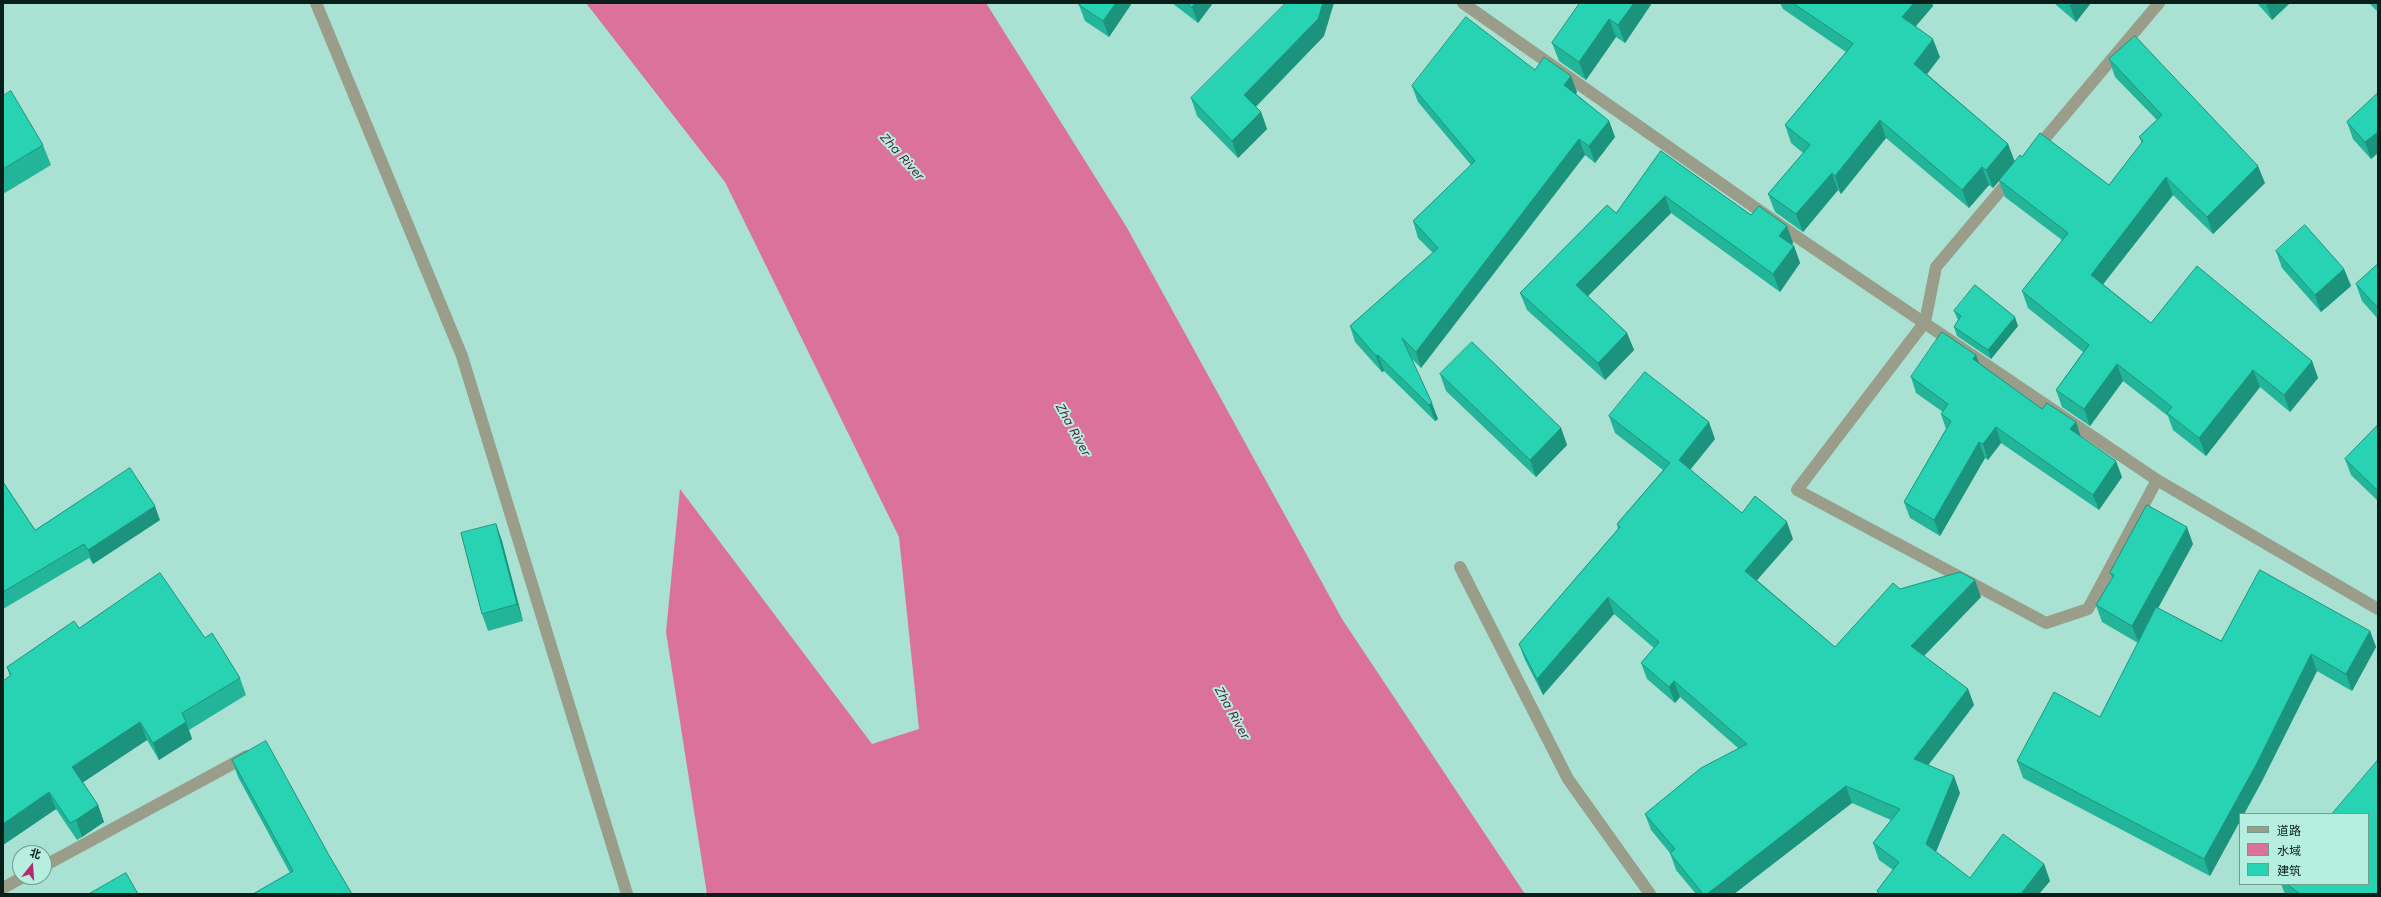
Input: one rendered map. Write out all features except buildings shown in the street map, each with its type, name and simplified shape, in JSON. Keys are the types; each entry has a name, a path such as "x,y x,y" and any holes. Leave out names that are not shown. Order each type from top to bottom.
{"street":[{"path":"316,3 462,356 628,894"},
{"path":"1463,3 1669,148 2157,480 2378,609"},
{"path":"2157,480 2088,609 2046,623 1797,490 1925,322 1936,267 2159,3"},
{"path":"1460,567 1568,779 1650,894"},
{"path":"52,862 258,751"},
{"path":"3,888 12,883"}],"water":[{"name":"Zha River","path":"586,3 986,3 1126,226 1342,619 1525,894 707,894 666,632 680,489 872,744 919,729 899,537 725,182"}]}
